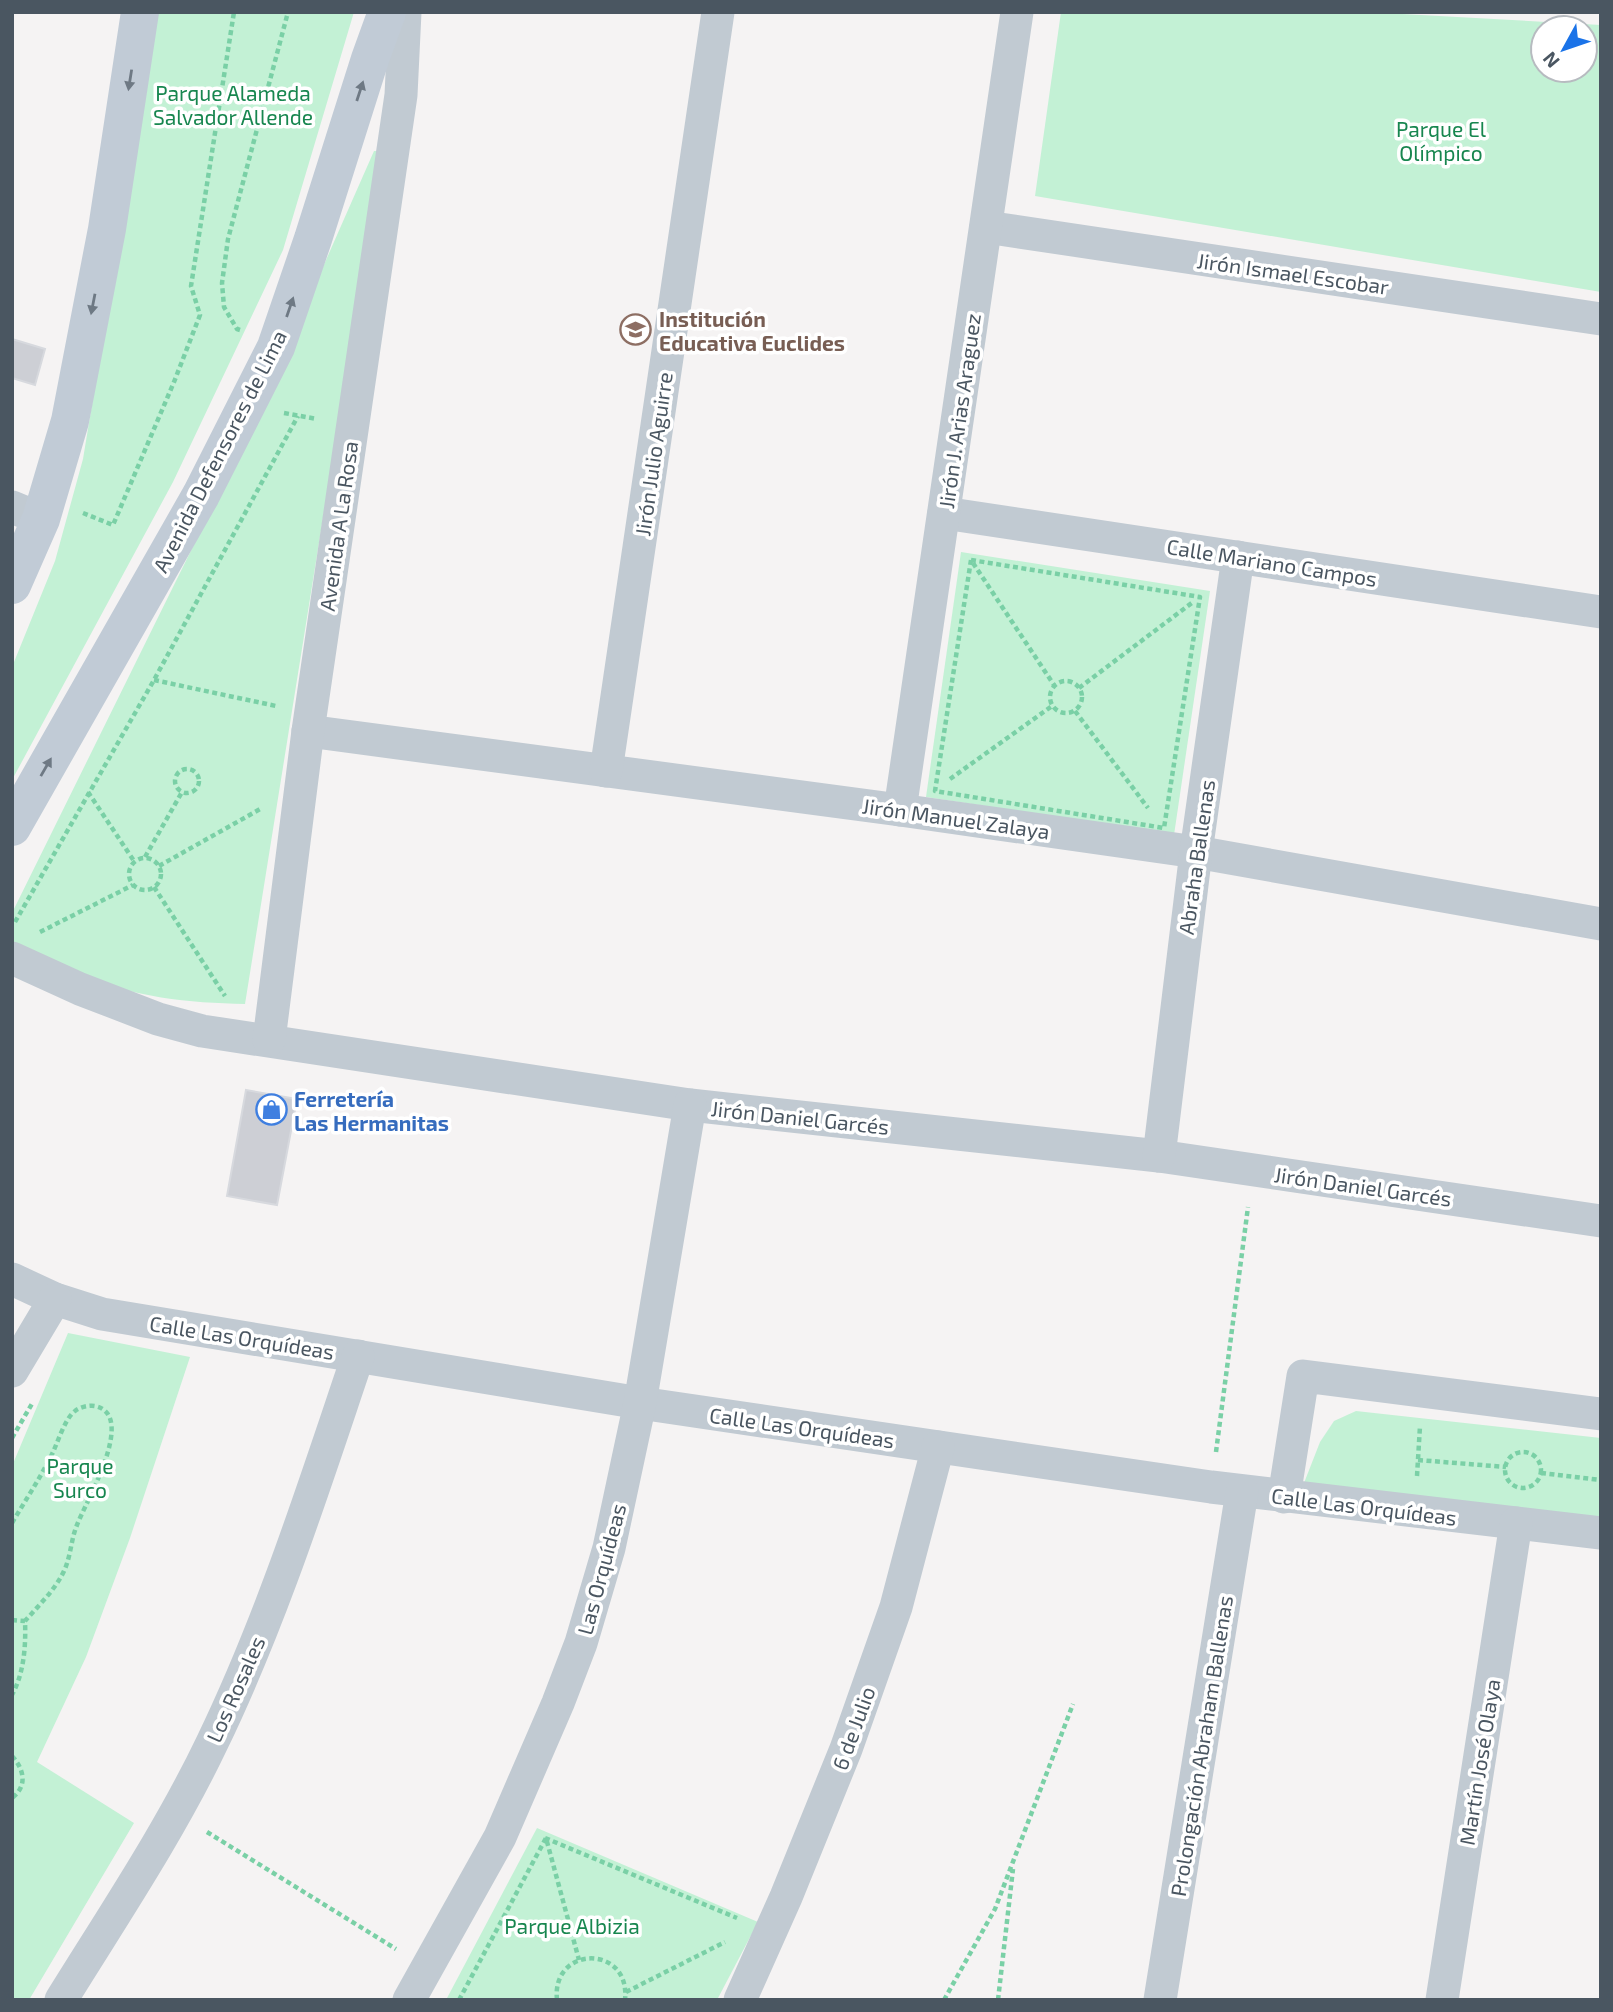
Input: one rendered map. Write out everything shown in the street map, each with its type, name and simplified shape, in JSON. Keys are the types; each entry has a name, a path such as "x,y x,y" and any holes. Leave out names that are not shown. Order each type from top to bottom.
{"main road":[{"path":"12,585 33,508 70,421 107,229 140,12"},
{"name":"Avenida Defensores de Lima","path":"12,827 201,495 276,347 387,12"}],"street":[{"name":"Avenida A La Rosa","path":"269,1040 310,722 401,95 405,12"},
{"name":"Jirón Julio Aguirre","path":"606,771 718,12"},
{"name":"Jirón J. Arias Araguez","path":"900,810 1017,12"},
{"name":"Jirón Ismael Escobar","path":"986,227 1601,318"},
{"name":"Calle Mariano Campos","path":"944,513 1601,612"},
{"name":"Abraha Ballenas","path":"1159,1156 1196,852 1238,557"},
{"name":"Jirón Manuel Zalaya","path":"310,722 606,771 1196,852 1601,924"},
{"name":"Jirón Daniel Garcés","path":"23,946 80,989 158,1019 202,1031 690,1105 1159,1156 1601,1221"},
{"name":"Las Orquídeas","path":"409,2000 500,1837 581,1643 609,1548 640,1403 690,1105"},
{"name":"Calle Las Orquídeas","path":"12,1279 55,1299 102,1314 640,1403 1284,1497 1601,1533"},
{"path":"12,1371 55,1299"},
{"name":"Los Rosales","path":"61,2000 176,1813 212,1743 254,1648 299,1532 358,1356"},
{"path":"1284,1497 1303,1376 1601,1414"},
{"name":"6 de Julio","path":"740,2000 763,1929 846,1749 896,1607 938,1447"},
{"name":"Prolongación Abraham Ballenas","path":"1160,2000 1226,1489"},
{"name":"Martín José Olaya","path":"1441,2000 1516,1523"}],"path":[{"path":"33,508 113,525 174,382 200,315 191,286 234,12"},
{"path":"276,347 237,329 224,307 222,283 228,239 288,12"},
{"path":"12,926 154,680 298,416"},
{"path":"944,513 971,560 1054,685"},
{"path":"1079,688 1200,597 1238,557"},
{"path":"971,560 1200,597"},
{"path":"935,791 971,560"},
{"path":"1164,828 1200,597"},
{"path":"154,680 310,722"},
{"path":"1065,680 1074,682 1079,688 1081,705 1075,711 1067,714 1058,712 1052,706 1049,698 1054,685 1065,680"},
{"path":"900,810 935,791 1052,706"},
{"path":"1075,711 1164,828"},
{"path":"185,769 192,770 198,775 200,783 196,790 190,793 182,792 176,787 178,773 185,769"},
{"path":"935,791 1164,828"},
{"path":"88,792 134,861"},
{"path":"145,858 182,792"},
{"path":"159,866 271,803 300,799"},
{"path":"145,858 157,862 162,870 161,878 149,890 133,885 129,877 129,868 134,861 145,858"},
{"path":"23,946 133,885"},
{"path":"154,887 225,996"},
{"path":"212,995 232,997"},
{"path":"1226,1489 1253,1170"},
{"path":"12,1437 37,1394"},
{"path":"12,1523 75,1410 85,1406 96,1406 104,1410 110,1417 113,1436 99,1477 76,1527 64,1571 54,1588 25,1621 26,1641 22,1666 12,1695"},
{"path":"1416,1512 1420,1426"},
{"path":"1518,1453 1530,1454 1539,1461 1541,1473 1536,1483 1519,1488 1507,1477 1506,1467 1508,1460 1518,1453"},
{"path":"1418,1460 1506,1467"},
{"path":"1541,1473 1601,1480"},
{"path":"12,1620 25,1621"},
{"path":"944,2000 995,1909 1073,1704"},
{"path":"12,1756 20,1764 23,1774 22,1785 17,1795 12,1798"},
{"path":"176,1813 427,1968"},
{"path":"506,1821 763,1929"},
{"path":"546,1838 579,1960"},
{"path":"459,2000 546,1838"},
{"path":"998,2000 1014,1861"},
{"path":"626,1992 763,1929"},
{"path":"557,2000 556,1986 561,1975 569,1966 590,1957 611,1963 619,1971 624,1981 625,2000"}],"green space":[{"name":"Parque Alameda Salvador Allende","path":"157,12 354,12 283,250 173,482 12,780 12,667 55,561 83,459"},
{"name":"Parque El Olímpico","path":"1061,12 1366,12 1529,21 1529,84 1599,84 1601,25 1601,292 1035,196"},
{"path":"374,151 380,151 381,156 245,1004 161,997 100,983 12,942 12,913 256,419"},
{"path":"961,552 1210,591 1174,835 926,797"},
{"name":"Parque Surco","path":"68,1333 190,1357 130,1538 86,1657 37,1762 134,1823 29,2000 12,2000 12,1466"},
{"path":"1356,1411 1601,1438 1601,1519 1304,1483 1320,1442 1334,1421"},
{"name":"Parque Albizia","path":"537,1828 758,1922 717,2000 446,2000"}],"building":[{"path":"12,339 45,349 35,385 12,378"},
{"path":"246,1090 297,1099 277,1205 227,1196"}],"place":[{"name":"Institución Educativa Euclides","path":"636,330"},
{"name":"Ferretería Las Hermanitas","path":"271,1110"}]}
